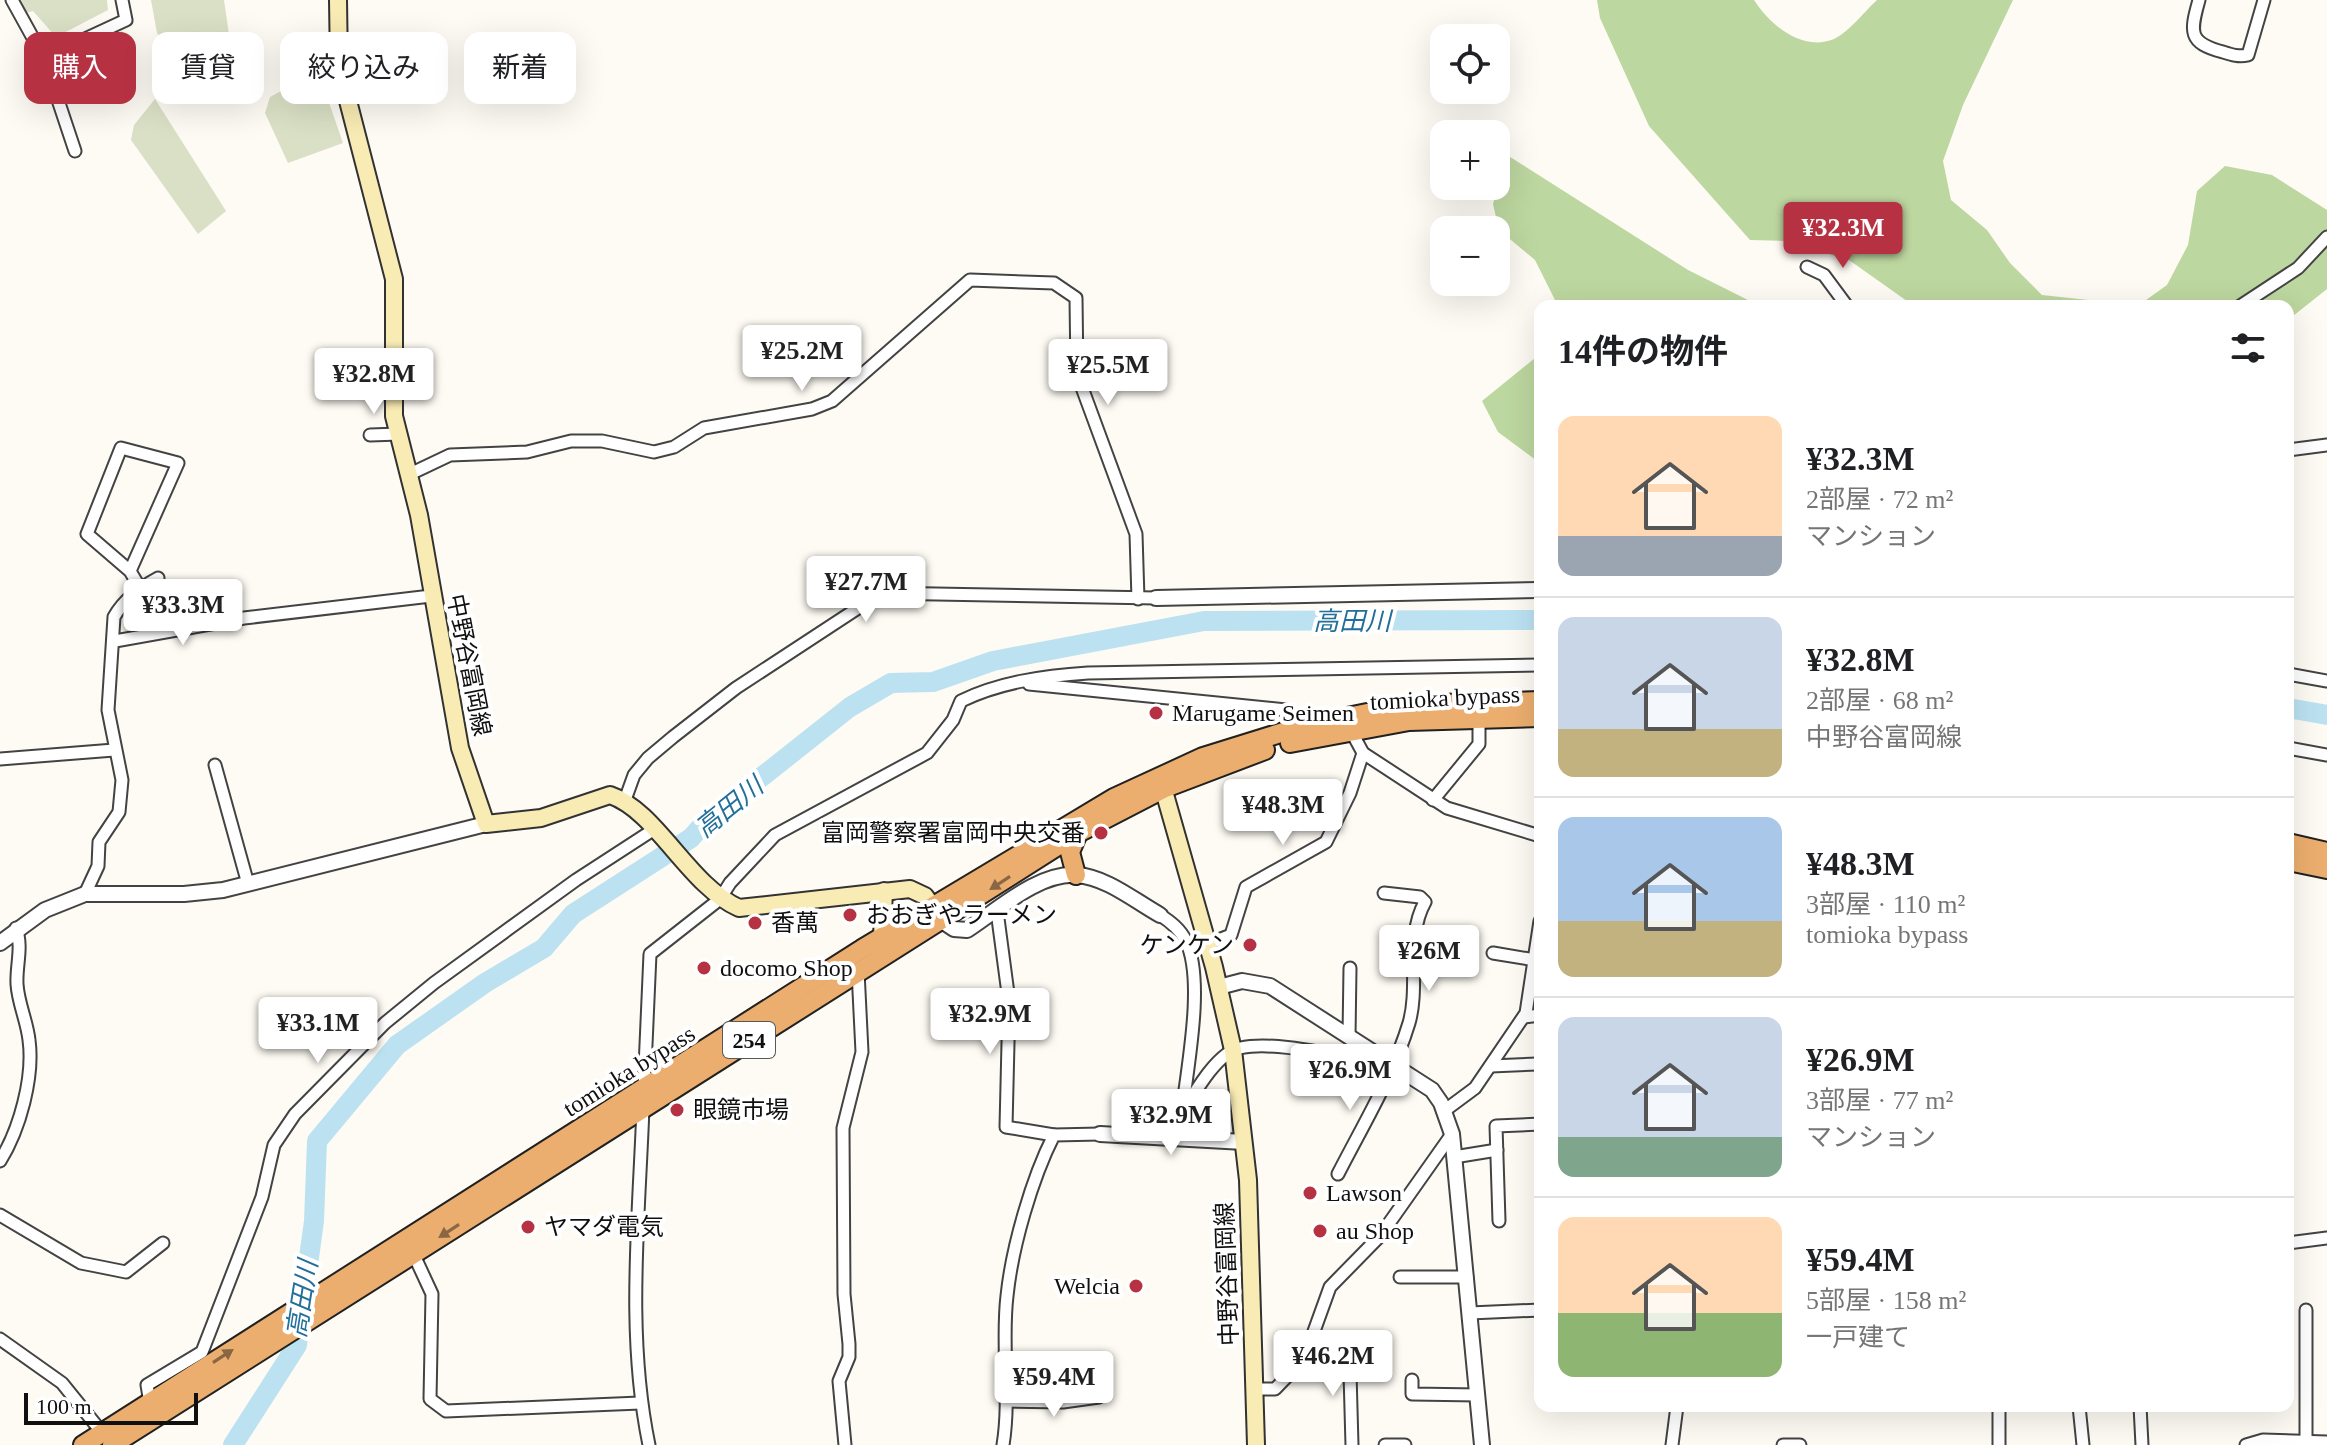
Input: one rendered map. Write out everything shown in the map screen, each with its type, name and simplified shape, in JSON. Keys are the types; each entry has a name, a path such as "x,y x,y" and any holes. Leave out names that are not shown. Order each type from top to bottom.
{"highway":[{"name":"tomioka bypass","path":"158,1404 339,1301 882,937 938,913 1203,757 1303,726 1377,711 1438,704 1534,701"},
{"name":"tomioka bypass","path":"83,1445 107,1439 348,1275 858,971 1071,821 1162,782 1254,753 1350,729 1479,717 1534,717"},
{"path":"1076,875 1070,852 1078,833"},
{"path":"2294,844 2327,852"},
{"path":"2294,862 2327,869"}],"main road":[{"name":"中野谷富岡線","path":"338,0 339,66 394,279 392,392 399,434 410,474 460,748 486,824"},
{"name":"中野谷富岡線","path":"1162,782 1208,944 1233,1050 1244,1142 1256,1445"},
{"path":"486,824 541,818 610,795 625,800 719,898 739,908 916,890 938,913"},
{"path":"882,937 884,891"}],"street":[{"path":"12,0 30,32"},
{"path":"100,32 126,20 122,0"},
{"path":"2199,0 2192,22 2194,37 2203,47 2240,57 2248,55 2264,0"},
{"path":"59,104 75,151"},
{"path":"2249,300 2298,268 2327,237"},
{"path":"1807,267 1824,275 1843,300"},
{"path":"410,474 450,455 527,452 571,441 602,441 654,452 674,447 704,428 812,409 832,401 970,280 1054,283 1076,298 1077,374 1136,534 1138,599"},
{"path":"370,435 399,434"},
{"path":"2294,449 2327,445"},
{"path":"130,571 178,463 121,448 87,534 130,571 140,588"},
{"path":"85,894 98,866 99,842 119,812 122,780 108,710 115,641 114,617 120,606 140,588 158,578"},
{"path":"625,800 634,775 665,744 736,688 881,593 1138,599 1534,590"},
{"path":"115,641 244,618 431,596"},
{"path":"649,1445 640,1403 636,1329 650,954 719,898 775,835 927,753 953,720 961,701 980,692 1014,683 1088,673 1534,665"},
{"path":"2294,675 2327,681"},
{"path":"1014,683 1286,710 1300,718 1303,726"},
{"path":"1433,800 1479,744 1479,717"},
{"path":"1350,729 1363,753 1433,800 1447,808 1534,834"},
{"path":"2294,749 2327,755"},
{"path":"0,759 114,750"},
{"path":"1208,944 1231,935 1246,887 1326,842 1350,793 1363,753"},
{"path":"215,765 248,884"},
{"path":"0,943 16,928 45,910 85,894 184,894 248,884 486,824"},
{"path":"158,1404 147,1385 202,1352 262,1197 274,1145 295,1114 385,1023 434,983 576,880 655,832"},
{"path":"938,913 954,929 967,930 1050,877 1076,875 1112,887 1160,915 1181,932 1194,969 1179,1138"},
{"path":"1338,1174 1393,1067 1410,1020 1413,969 1425,902 1420,897 1384,893"},
{"path":"997,911 1009,1001 1006,1127 1054,1135 1100,1134 1244,1142"},
{"path":"0,1161 14,1135 30,1066 29,1039 17,985 20,938 16,928"},
{"path":"1493,953 1534,953"},
{"path":"1349,1037 1350,968"},
{"path":"845,1445 839,1381 849,1357 844,1294 843,1128 862,1052 858,971"},
{"path":"1219,987 1242,981 1270,986 1432,1090 1452,1134 1482,1445"},
{"path":"1444,1111 1475,1088 1524,1017 1534,989"},
{"path":"1524,1017 1534,1016"},
{"path":"1181,1113 1220,1060 1233,1050 1253,1045 1393,1067"},
{"path":"1491,1066 1534,1064"},
{"path":"1499,1221 1496,1126 1534,1124"},
{"path":"1254,1389 1275,1389 1304,1359 1330,1287 1380,1236 1452,1134"},
{"path":"1003,1445 1006,1297 1044,1155 1054,1135"},
{"path":"1454,1157 1497,1150"},
{"path":"0,1215 81,1263 126,1272 163,1243"},
{"path":"2294,1242 2327,1238"},
{"path":"413,1253 432,1294 430,1399 446,1411 640,1403"},
{"path":"1400,1277 1467,1277"},
{"path":"1470,1313 1534,1310"},
{"path":"2306,1310 2306,1441"},
{"path":"0,1339 62,1383 107,1439"},
{"path":"1304,1359 1350,1373 1352,1445"},
{"path":"1412,1380 1412,1394 1478,1395"},
{"path":"1006,1401 1063,1402 1099,1397"},
{"path":"1672,1445 1676,1412"},
{"path":"1999,1412 1999,1445"},
{"path":"2080,1412 2083,1445"},
{"path":"2140,1412 2142,1445"},
{"path":"2246,1445 2263,1440 2327,1442"},
{"path":"1385,1445 1405,1445"},
{"path":"1783,1445 1800,1445"}],"green space":[{"path":"21,0 107,0 108,10 66,32 52,32 33,11 26,13"},
{"path":"151,0 224,0 229,32 157,32"},
{"path":"1597,0 1754,0 1788,34 1810,42 1822,42 1845,32 1877,0 2013,0 1963,105 1943,161 1951,200 1987,230 2010,263 2042,295 2088,300 1906,300 1849,260 1786,241 1750,240 1649,126 1600,18"},
{"path":"280,92 280,104 329,104 343,143 288,163 265,113 270,97"},
{"path":"152,103 158,104 226,211 198,234 131,140 134,125"},
{"path":"1510,157 1688,270 1748,300 1555,300 1535,260 1510,239 1510,216 1496,216 1494,200 1510,200"},
{"path":"2225,166 2272,175 2327,210 2327,289 2294,315 2294,300 2146,300 2167,285 2188,245 2197,191"},
{"path":"1534,359 1534,459 1498,432 1482,401"}],"waterway":[{"name":"高田川","path":"233,1445 297,1345 314,1221 317,1141 397,1045 485,983 544,948 573,914 691,838 706,821 850,707 891,683 933,682 993,661 1204,621 1534,620"},
{"name":"高田川","path":"2294,709 2327,715"}],"place":[{"name":"Marugame Seimen","path":"1156,713"},
{"name":"富岡警察署富岡中央交番","path":"1101,833"},
{"name":"おおぎやラーメン","path":"850,915"},
{"name":"香萬","path":"755,923"},
{"name":"ケンケン","path":"1250,945"},
{"name":"docomo Shop","path":"704,968"},
{"name":"眼鏡市場","path":"677,1110"},
{"name":"Lawson","path":"1310,1193"},
{"name":"ヤマダ電気","path":"528,1227"},
{"name":"au Shop","path":"1320,1231"},
{"name":"Welcia","path":"1136,1286"}]}
